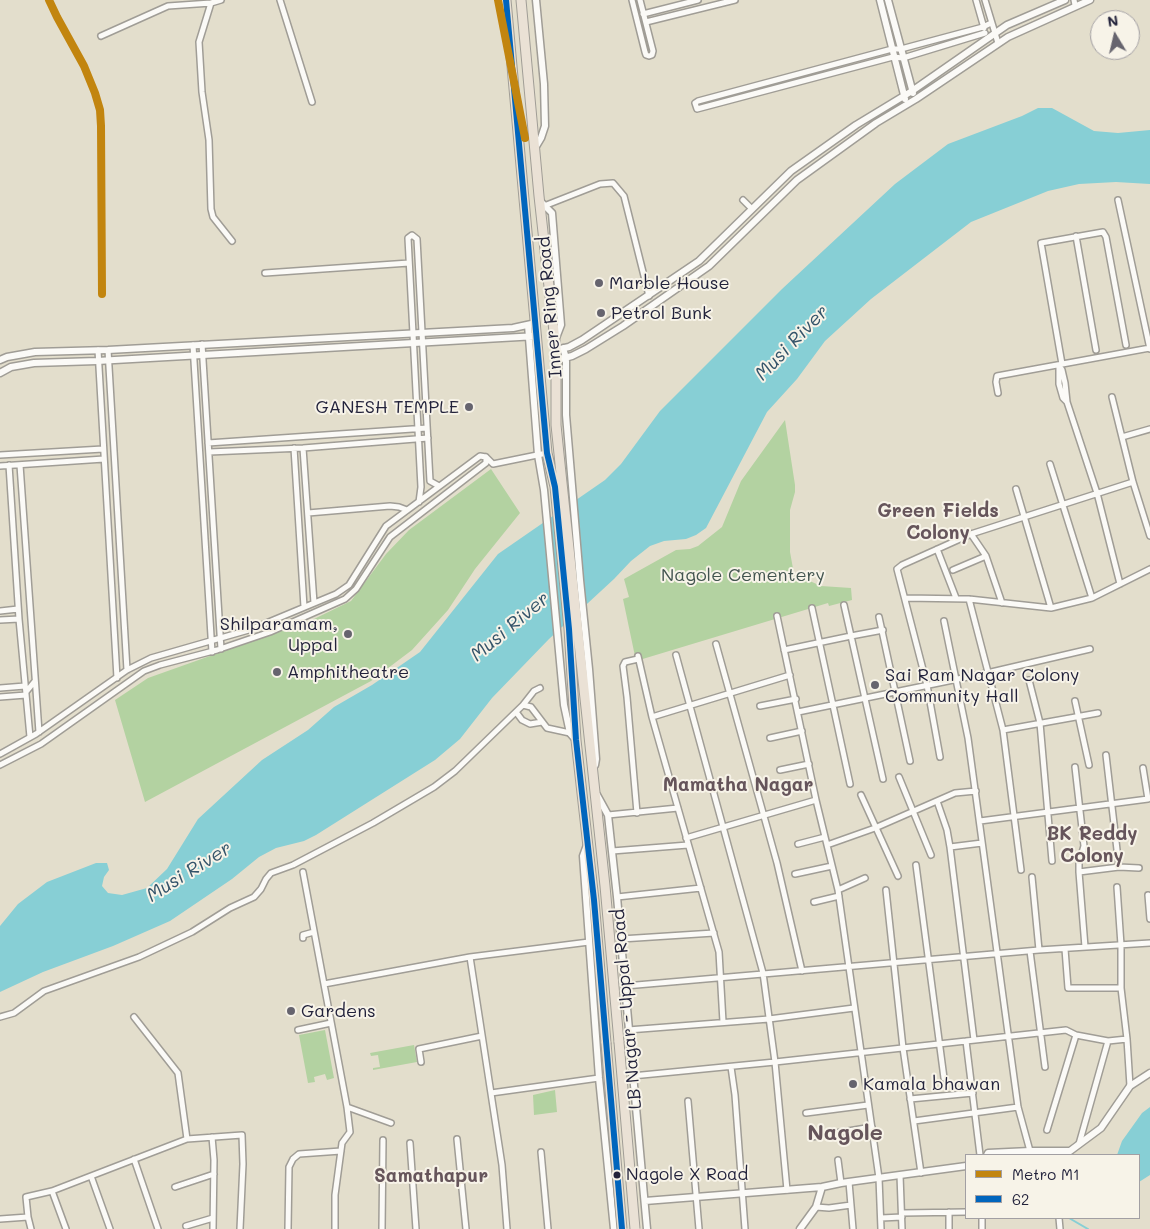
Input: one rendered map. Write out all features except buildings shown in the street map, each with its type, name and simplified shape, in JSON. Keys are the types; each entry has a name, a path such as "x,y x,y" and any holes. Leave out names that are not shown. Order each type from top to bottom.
{"highway":[{"name":"Inner Ring Road","path":"506,0 542,454 555,487 569,629 573,736 588,844 622,1229"},
{"name":"Inner Ring Road","path":"521,0 534,148 542,203 555,340 560,354 556,424 607,898 635,1229"},
{"path":"507,12 522,11"}],"street":[{"path":"101,36 168,6 211,3 221,0"},
{"path":"280,0 312,102"},
{"path":"534,148 541,138 545,126 544,84 536,0"},
{"path":"632,0 644,52 649,56 653,52 640,0"},
{"path":"643,14 698,0"},
{"path":"646,22 735,0"},
{"path":"880,0 906,105"},
{"path":"888,0 912,91 916,99"},
{"path":"985,0 998,43"},
{"path":"985,32 904,58 893,57 697,109 696,103 698,101 892,49 901,49 985,32 995,32 1007,24 1065,0"},
{"path":"560,354 586,349 623,326 709,266 797,180 858,135 916,99 998,43 1074,3 1086,1"},
{"path":"211,3 199,42 202,92 209,140 211,209 213,217 232,241"},
{"path":"977,3 985,32"},
{"path":"977,3 989,15"},
{"path":"560,354 649,296 706,254 791,171 872,114 912,91 985,32 991,23"},
{"path":"542,203 600,184 613,183 624,196 649,296"},
{"path":"743,200 751,208"},
{"path":"998,393 997,376 1150,348 1118,200"},
{"path":"1120,584 1097,492 1067,402 1041,243 1104,232 1126,345"},
{"path":"419,502 421,487 408,238 412,235 416,237 418,262 430,481 440,486"},
{"path":"1076,236 1096,350"},
{"path":"265,273 418,262"},
{"path":"0,360 7,356 35,352 108,350 513,328 532,324"},
{"path":"0,373 11,367 26,364 533,336"},
{"path":"202,344 221,649"},
{"path":"193,345 212,652"},
{"path":"98,350 97,361 117,678"},
{"path":"108,350 127,670"},
{"path":"560,354 596,758 593,775"},
{"path":"1112,397 1133,482 1150,536"},
{"path":"208,443 427,428"},
{"path":"1122,437 1150,428"},
{"path":"310,437 310,447"},
{"path":"209,452 303,448 428,438"},
{"path":"294,448 304,607"},
{"path":"303,448 314,603"},
{"path":"0,455 103,449"},
{"path":"0,754 39,732 127,670 151,658 252,629 336,594 348,585 386,526 480,456 486,457 493,464 542,454 564,705 573,736"},
{"path":"0,766 41,744 144,671 212,652 270,632 345,599 356,589 390,537 486,463 486,457"},
{"path":"0,466 104,459"},
{"path":"1050,464 1092,598"},
{"path":"9,465 18,609 30,737"},
{"path":"20,465 39,732"},
{"path":"940,756 927,685 897,570 902,565 971,534 1133,482"},
{"path":"1016,489 1051,608"},
{"path":"308,513 390,506 407,510"},
{"path":"971,534 986,556 1002,603"},
{"path":"379,536 390,537"},
{"path":"937,549 956,598"},
{"path":"953,570 986,556"},
{"path":"905,598 956,598 1051,608 1092,598 1150,569"},
{"path":"302,577 312,578"},
{"path":"969,599 1003,730 1021,870"},
{"path":"844,605 884,779"},
{"path":"812,608 850,784"},
{"path":"0,611 18,609"},
{"path":"777,616 838,893 879,1178 881,1229"},
{"path":"879,616 910,761"},
{"path":"0,620 19,619"},
{"path":"944,621 968,738 1018,1107 1032,1152"},
{"path":"784,650 883,630"},
{"path":"21,642 34,654"},
{"path":"716,644 777,863 802,971"},
{"path":"798,712 1090,650"},
{"path":"676,656 763,973 775,1062 787,1190"},
{"path":"22,658 35,671"},
{"path":"637,813 623,666 625,662 638,658 652,717 719,952 723,1022"},
{"path":"652,717 790,675"},
{"path":"1029,680 1040,722 1052,861"},
{"path":"0,697 25,691 36,681"},
{"path":"0,688 25,691"},
{"path":"0,1017 14,1013 44,991 139,957 192,932 230,908 254,897 271,873 293,865 365,827 434,787 455,771 523,706 534,691 540,688"},
{"path":"760,706 796,699"},
{"path":"1075,701 1089,765"},
{"path":"523,706 531,707 547,728 573,736"},
{"path":"516,712 522,720 530,724 542,722"},
{"path":"1003,730 1098,713"},
{"path":"770,738 802,731"},
{"path":"1106,754 1119,867"},
{"path":"780,770 810,764"},
{"path":"1074,767 1084,846 1079,863 1079,872 1085,947"},
{"path":"980,821 1148,799 1143,768"},
{"path":"899,777 931,855"},
{"path":"827,846 875,828 956,793 976,791"},
{"name":"LB Nagar - Uppal Road","path":"595,792 608,815 647,1229"},
{"path":"861,795 898,876"},
{"path":"686,838 816,800"},
{"path":"937,801 947,830 950,847 974,1040"},
{"path":"608,815 678,808"},
{"path":"798,844 825,837"},
{"path":"950,847 982,843"},
{"name":"LB Nagar - Uppal Road","path":"588,844 582,856 613,1229"},
{"path":"612,851 688,845"},
{"path":"795,874 832,866"},
{"path":"916,866 944,1078"},
{"path":"1079,872 1119,867 1139,868"},
{"path":"303,872 324,984 323,997 331,1023 350,1132 342,1143 335,1195 335,1229"},
{"path":"1032,877 1039,950"},
{"path":"814,902 838,893 865,878"},
{"path":"1116,887 1121,945 1121,988 1130,1086"},
{"path":"617,898 701,888"},
{"path":"886,890 903,1048 921,1173"},
{"path":"1148,895 1150,919"},
{"path":"303,938 303,935 314,932"},
{"path":"621,939 714,933"},
{"path":"324,984 470,957 589,942"},
{"path":"625,986 721,976 894,964 1039,950 1150,943"},
{"path":"1065,949 1068,988 1121,988"},
{"path":"1030,951 1045,1067"},
{"path":"470,957 502,1166 507,1229"},
{"path":"628,1030 769,1019 854,1008"},
{"path":"134,1017 178,1073 187,1139"},
{"path":"298,1030 331,1023"},
{"path":"632,1076 1066,1030 1108,1041 1127,1039"},
{"path":"1048,1130 1076,1034"},
{"path":"421,1062 419,1049 482,1036"},
{"path":"966,1041 980,1154"},
{"path":"1078,1146 1108,1041"},
{"path":"731,1067 735,1095 745,1229"},
{"path":"987,1154 1070,1151 1101,1128 1130,1086 1150,1073"},
{"path":"491,1093 599,1078"},
{"path":"910,1099 973,1093"},
{"path":"688,1102 699,1229"},
{"path":"806,1113 868,1104"},
{"path":"347,1107 390,1123"},
{"path":"914,1121 1018,1107"},
{"path":"604,1123 636,1119"},
{"path":"812,1136 872,1127"},
{"path":"31,1229 26,1197 52,1191 187,1139 242,1135 243,1164 240,1229"},
{"path":"212,1137 214,1174 213,1229"},
{"path":"457,1139 466,1229"},
{"path":"382,1229 383,1140"},
{"path":"410,1143 416,1229"},
{"path":"288,1229 289,1167 293,1159 299,1154 341,1151"},
{"path":"541,1152 548,1229"},
{"path":"134,1159 158,1229"},
{"path":"838,1160 851,1205 853,1229"},
{"path":"645,1201 822,1187 845,1182 965,1166"},
{"path":"175,1187 214,1174"},
{"path":"900,1175 902,1229"},
{"path":"91,1176 110,1229"},
{"path":"800,1229 816,1206 822,1187"},
{"path":"52,1191 66,1229"},
{"path":"816,1206 829,1208 851,1205"},
{"path":"949,1212 949,1229"},
{"path":"881,1218 965,1212"},
{"path":"0,1219 28,1217"},
{"path":"186,1226 213,1218"}],"green space":[{"name":"Nagole Cementery","path":"785,420 795,485 790,510 790,552 794,574 821,586 851,588 852,600 829,606 828,603 636,661 623,599 629,597 624,579 676,550 690,549 698,546 722,527 741,481"},
{"name":"Shilparamam, Uppal","path":"491,469 520,513 475,569 448,610 412,650 371,681 145,802 115,700 148,678 314,619 351,601 386,554 409,530"},
{"path":"325,1030 334,1078 327,1080 325,1074 314,1077 315,1082 308,1083 299,1035"},
{"path":"414,1045 417,1062 373,1070 373,1068 380,1067 378,1055 371,1056 370,1053"},
{"path":"555,1090 557,1112 534,1115 533,1095"}],"water":[{"name":"Musi River","path":"1038,108 1052,108 1094,131 1118,133 1150,130 1150,184 1116,182 1079,184 1048,191 971,222 871,299 825,341 797,379 767,412 706,528 686,539 664,541 650,546 631,561 549,639 492,698 460,739 435,760 316,835 304,841 276,848 259,857 232,879 170,921 113,946 43,972 0,992 0,926 18,904 47,882 96,863 107,863 109,870 104,877 102,886 108,893 122,895 147,888 167,869 198,819 262,760 308,730 334,707 372,685 420,652 498,554 605,480 621,464 660,411 782,289 895,184 948,144"},
{"path":"1150,1107 1150,1175 1140,1181 1140,1154 1117,1154 1122,1141 1142,1113"}],"waterway":[{"path":"1071,1219 1088,1229"}],"metro line":[{"name":"M1","path":"49,0 84,66 100,110 102,294"},
{"name":"M1","path":"498,0 525,138"}],"transit line":[{"name":"62","path":"506,0 547,453 555,487 569,629 576,740 594,900 622,1229"}],"place":[{"name":"Marble House","path":"599,283"},
{"name":"Petrol Bunk","path":"601,313"},
{"name":"GANESH TEMPLE","path":"469,407"},
{"name":"Shilparamam, Uppal","path":"348,634"},
{"name":"Amphitheatre","path":"277,672"},
{"name":"Sai Ram Nagar Colony Community Hall","path":"875,685"},
{"name":"Gardens","path":"291,1011"},
{"name":"Kamala bhawan","path":"853,1084"},
{"name":"Nagole X Road","path":"617,1175"}],"district":[{"name":"Green Fields Colony","path":"938,522"},
{"name":"Mamatha Nagar","path":"738,785"},
{"name":"BK Reddy Colony","path":"1092,845"},
{"name":"Nagole","path":"845,1133"},
{"name":"Samathapur","path":"431,1176"}]}
